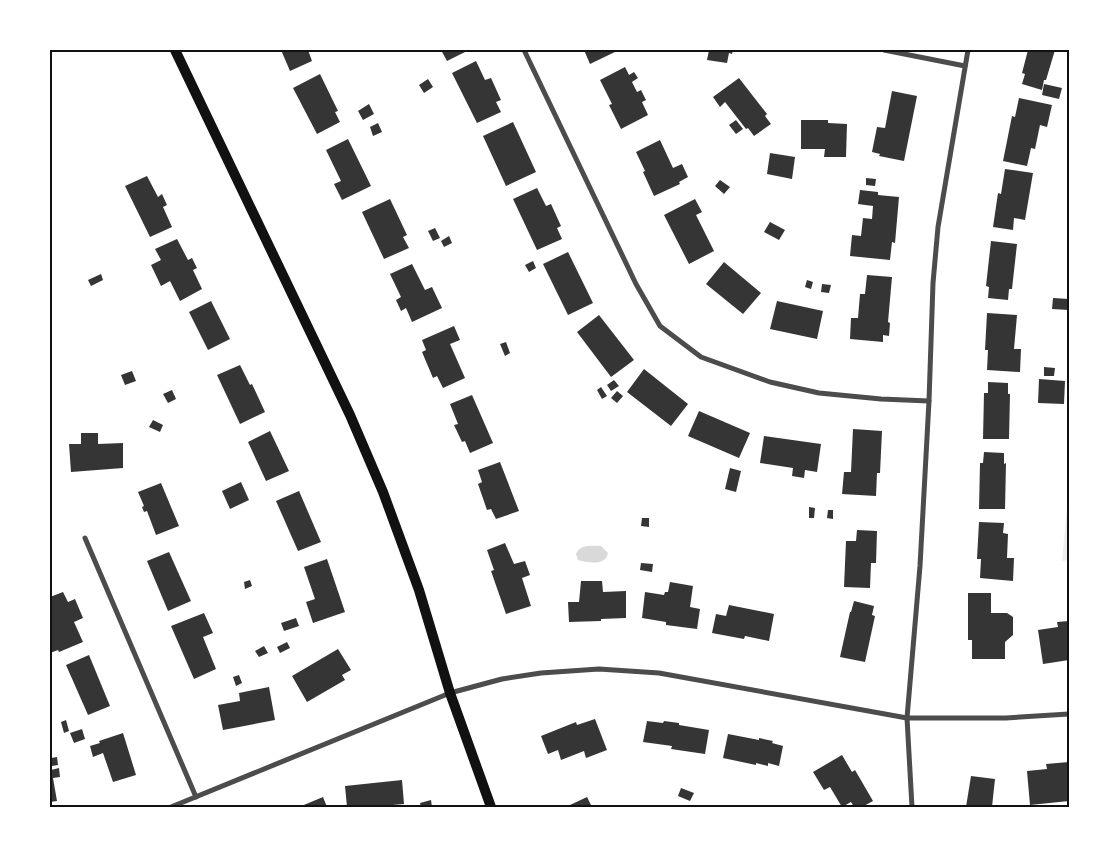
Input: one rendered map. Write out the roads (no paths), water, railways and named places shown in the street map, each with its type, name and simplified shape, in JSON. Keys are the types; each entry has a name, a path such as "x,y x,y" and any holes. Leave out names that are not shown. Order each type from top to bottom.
{"main road":[{"path":"175,50 350,415 401,539 419,590 450,693 491,807"}],"street":[{"path":"524,50 636,284 660,326 701,357 770,382 819,393 929,401"},
{"path":"884,50 965,66"},
{"path":"912,807 907,718 919,575 929,401 932,300 937,236 968,50"},
{"path":"84,538 196,797"},
{"path":"171,807 450,693 502,679 541,673 617,670 659,673 907,718 1006,718 1069,714"}]}
